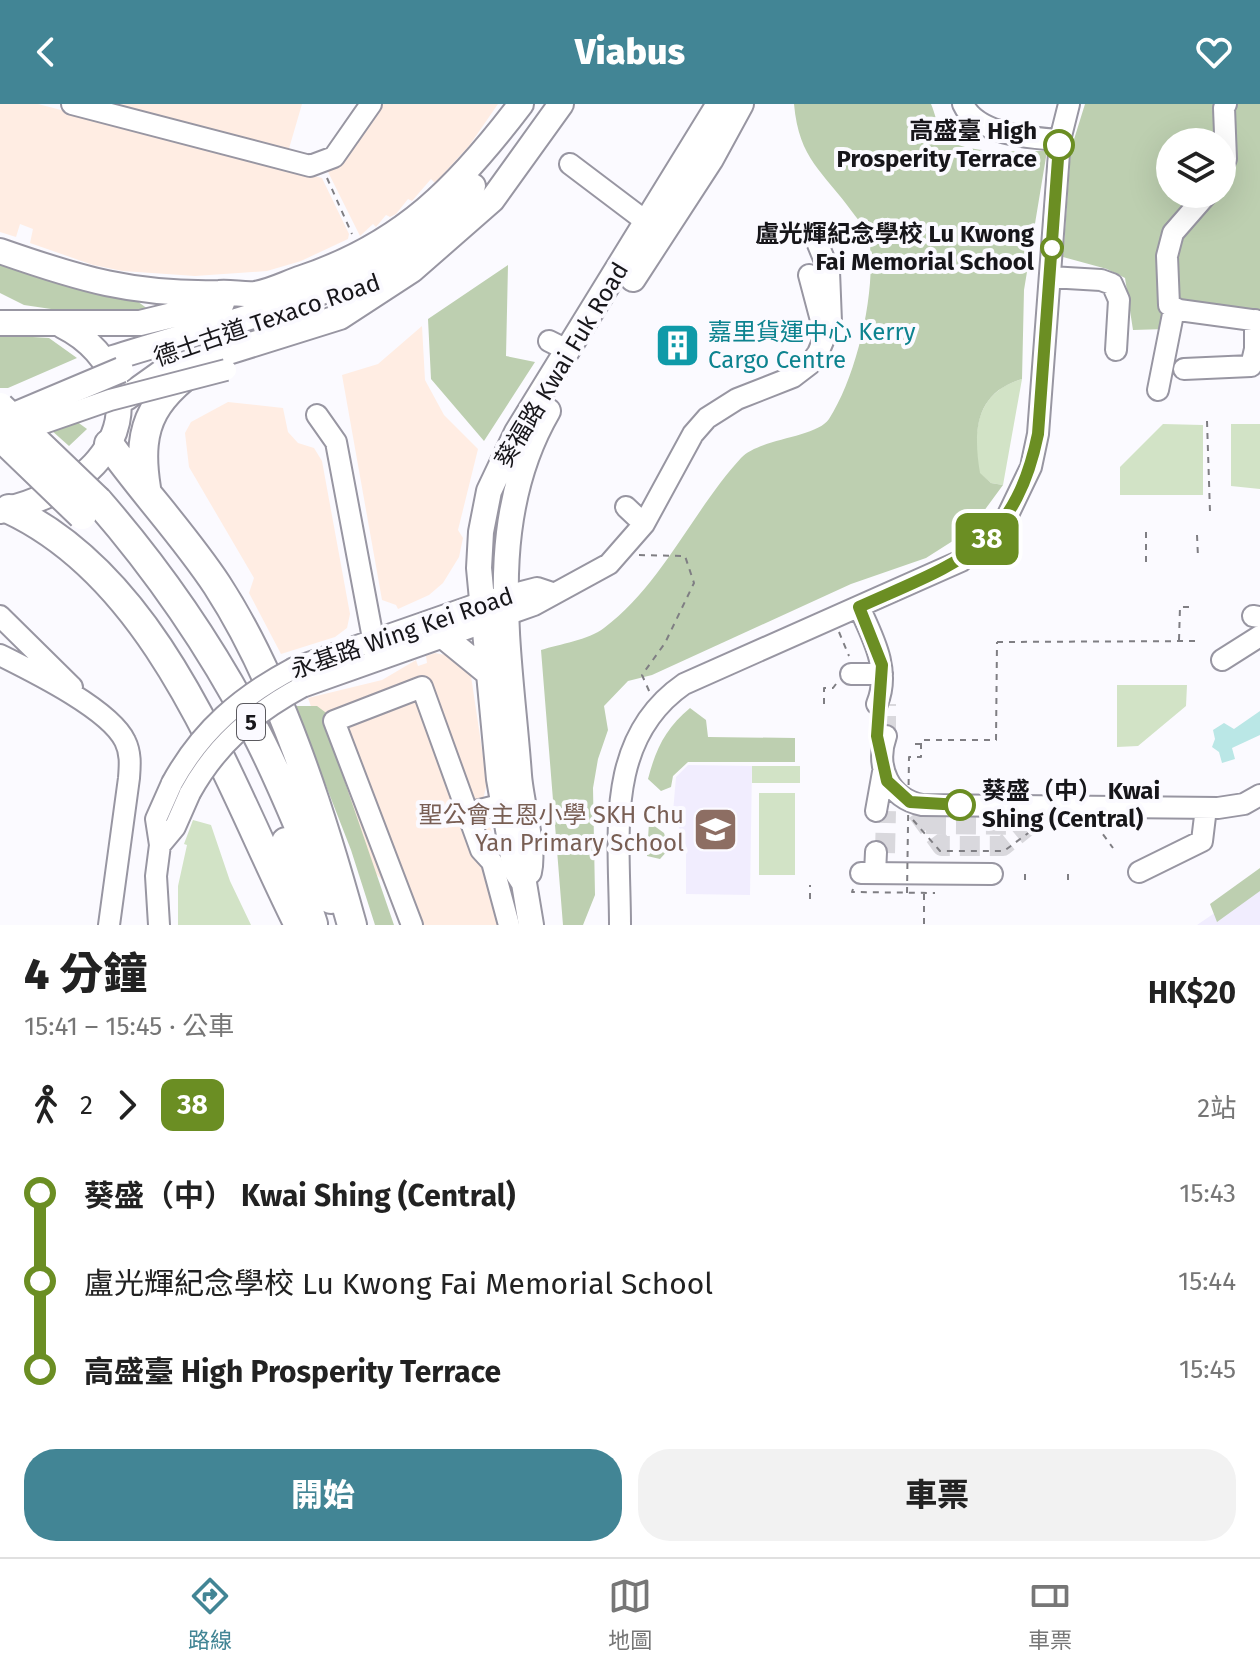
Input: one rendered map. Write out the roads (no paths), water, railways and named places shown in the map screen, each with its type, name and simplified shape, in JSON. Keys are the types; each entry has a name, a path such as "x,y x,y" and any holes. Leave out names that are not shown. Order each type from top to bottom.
{"highway":[{"path":"146,488 142,450 150,414 218,364"},
{"name":"5","path":"0,407 179,602 255,729 344,925"},
{"name":"5","path":"0,437 90,508 204,672 264,788 295,867 313,925"},
{"path":"109,444 146,488 217,585 270,684 328,839 352,925"},
{"path":"4,510 41,524 76,550 132,611 165,660 202,727 299,925"}],"main road":[{"name":"德士古道 Texaco Road","path":"0,251 68,275 123,289 256,294 317,273 389,240 429,208 479,159 521,104"},
{"path":"343,289 399,254 442,220 540,104"},
{"path":"456,231 480,192 551,104"},
{"name":"德士古道 Texaco Road","path":"118,404 161,373 218,364 340,317 412,270 492,200 561,104"},
{"name":"葵福路 Kwai Fuk Road","path":"524,883 531,869 496,609 481,532 489,491 559,346 648,223 719,104"},
{"name":"葵福路 Kwai Fuk Road","path":"531,925 524,883 515,869 487,672 509,515 518,475 532,439 559,392 711,159 741,104"},
{"path":"343,289 389,240"},
{"name":"德士古道 Texaco Road","path":"117,364 206,328 412,270"},
{"name":"德士古道 Texaco Road","path":"117,364 343,289"},
{"path":"4,318 63,326 140,323 256,294"},
{"path":"4,510 74,480 97,462 109,444 118,404 111,367 81,335 63,326"},
{"path":"0,407 117,364"},
{"path":"0,421 117,364"},
{"path":"443,636 487,672"}],"street":[{"path":"72,104 310,166 334,157 371,104"},
{"path":"963,104 966,112 1000,132 1060,140"},
{"path":"620,925 620,789 633,743 654,709 684,684 961,561 1005,521 1031,467 1038,434 1060,140 1069,104"},
{"path":"1225,128 1226,104"},
{"path":"570,164 648,223"},
{"path":"1184,369 1251,366 1257,321 1174,309 1169,305 1167,256 1173,233 1195,208"},
{"path":"817,242 829,271 831,322 823,340"},
{"path":"809,275 823,325 823,340"},
{"path":"1050,277 1112,284 1119,300 1116,350"},
{"path":"1158,390 1174,309"},
{"name":"永基路 Wing Kei Road","path":"159,925 156,876 160,845 175,827 181,788 247,721 298,677 373,638 496,609 542,602 552,593 598,572 632,542 693,434 721,407 793,377 810,364 823,340"},
{"path":"0,437 218,364"},
{"path":"317,415 336,442 328,453 377,659"},
{"path":"626,507 644,524"},
{"path":"850,664 882,694 879,652 859,607"},
{"name":"永基路 Wing Kei Road","path":"298,677 377,659 443,636 496,609"},
{"path":"0,616 51,663 83,704"},
{"path":"1222,660 1260,636"},
{"path":"0,655 49,680 114,725 130,754 109,925"},
{"path":"412,925 334,721 422,687 481,850 492,862 509,925"},
{"path":"882,740 882,805 1045,812 1206,808 1244,804 1260,795"},
{"path":"883,772 893,788 914,807"},
{"path":"468,813 504,804"},
{"path":"1139,872 1202,841 1206,808"},
{"path":"871,871 992,874"}],"water":[{"path":"1260,711 1260,735 1232,748 1235,759 1222,763 1219,752 1212,747 1215,739 1213,730 1224,723 1234,729"}],"tunnel":[{"path":"886,704 886,736"},
{"path":"885,853 886,811"},
{"path":"917,812 942,846 1003,846 1039,817"},
{"path":"926,824 1029,825"}],"place":[{"name":"高盛臺 High Prosperity Terrace","path":"1059,145"},
{"name":"盧光輝紀念學校 Lu Kwong Fai Memorial School","path":"1052,248"},
{"name":"嘉里貨運中心 Kerry Cargo Centre","path":"677,346"},
{"name":"葵盛（中） Kwai Shing (Central)","path":"960,805"},
{"name":"聖公會主恩小學 SKH Chu Yan Primary School","path":"715,829"}]}
